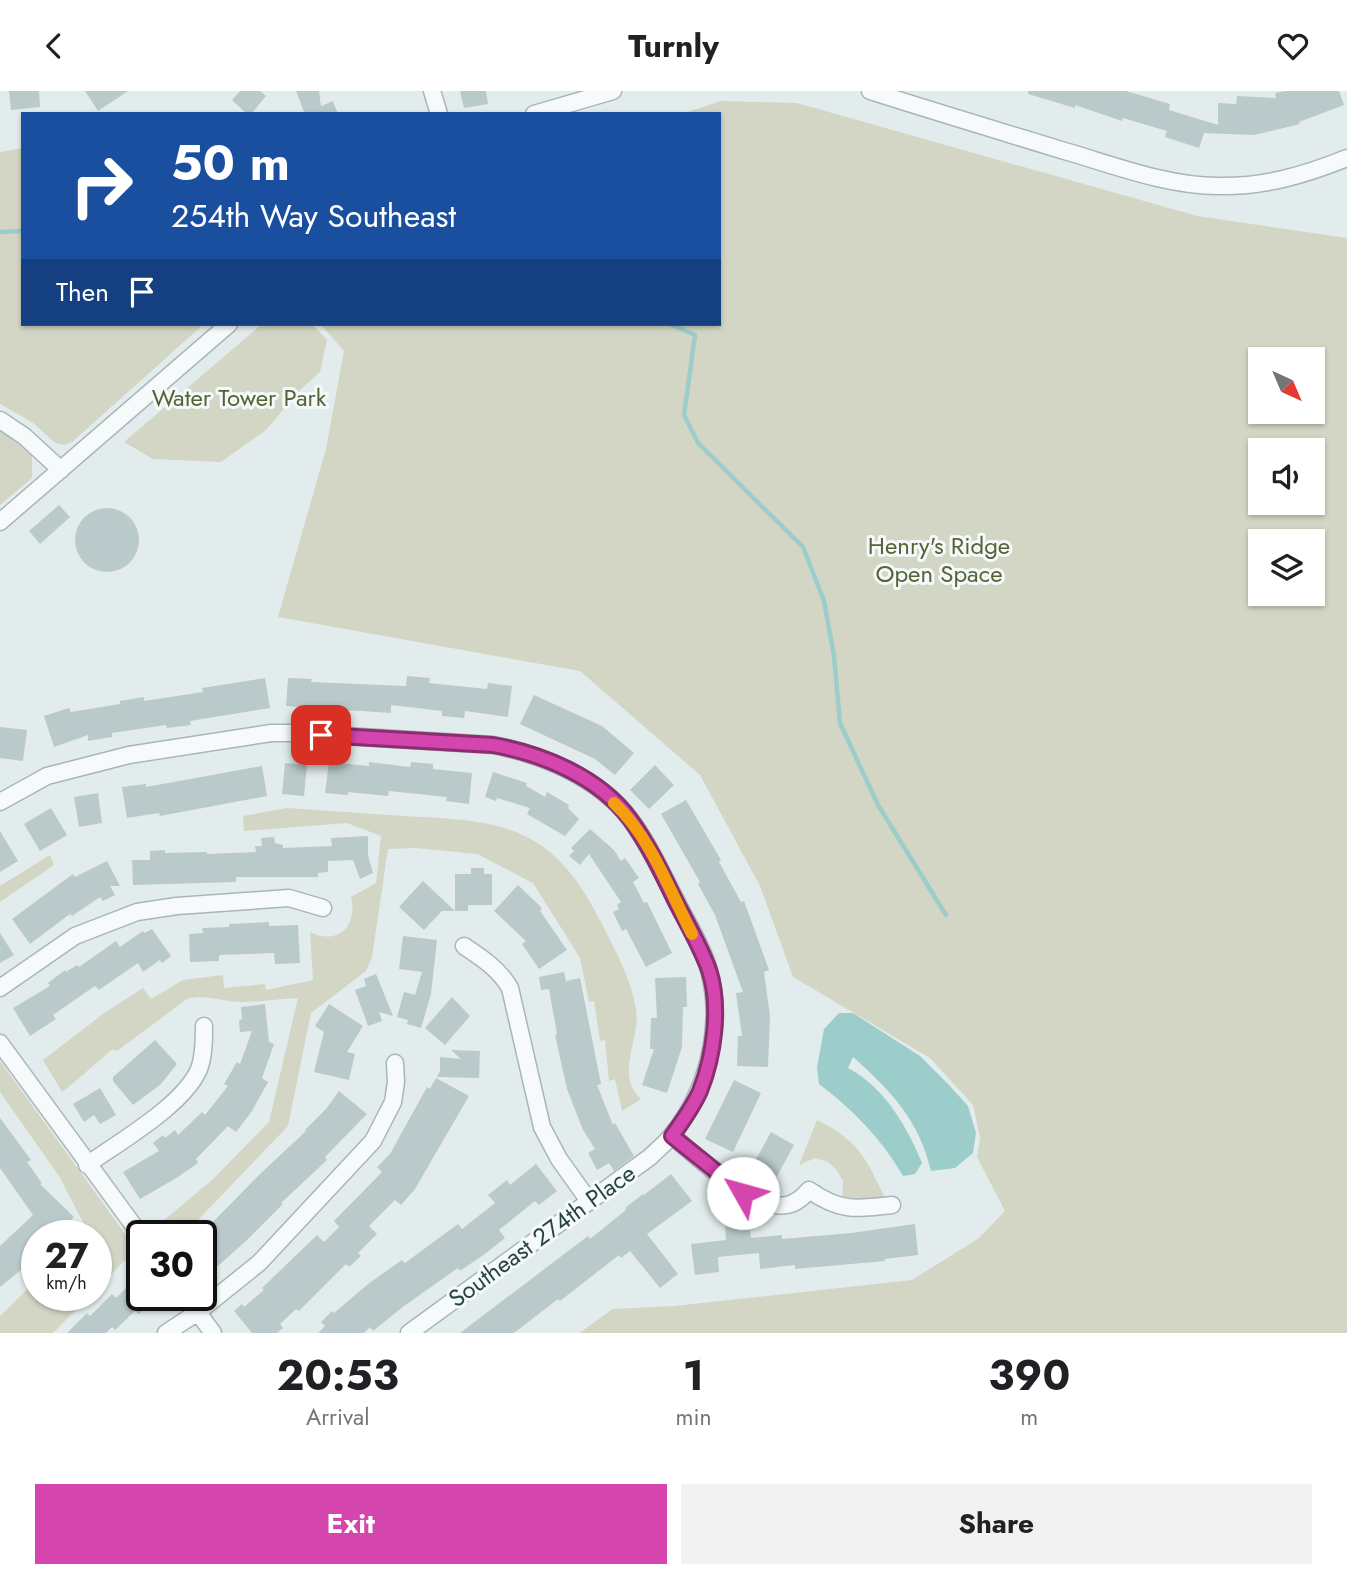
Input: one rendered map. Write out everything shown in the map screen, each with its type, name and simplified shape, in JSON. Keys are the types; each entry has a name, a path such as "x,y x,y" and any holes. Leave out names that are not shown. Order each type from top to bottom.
{"street":[{"path":"432,91 438,112"},
{"path":"541,112 613,91"},
{"path":"870,91 1134,172 1197,185 1220,187 1263,184 1299,176 1347,158"},
{"path":"0,522 227,326"},
{"path":"0,420 24,436 61,470"},
{"name":"Southeast 274th Place","path":"0,802 47,776 116,758 271,733 493,745 532,753 560,765 608,797 629,817 651,851 710,973 714,1020 700,1090 672,1136 650,1157 409,1333"},
{"path":"0,988 75,936 137,912 177,906 289,898 323,908"},
{"path":"464,946 490,964 503,976 510,988 542,1127 559,1159 589,1201"},
{"path":"87,1165 163,1111 188,1086 198,1071 203,1054 204,1026"},
{"path":"0,1043 129,1220"},
{"path":"166,1333 198,1313 259,1263 373,1141 393,1103 395,1063"},
{"path":"672,1136 726,1181 761,1201 785,1206 800,1200 809,1190 825,1201 848,1209 892,1205"},
{"path":"198,1313 213,1333"}],"green space":[{"name":"Henry's Ridge Open Space","path":"721,101 797,103 1197,216 1347,238 1347,1333 579,1333 613,1309 674,1306 912,1280 979,1238 1005,1211 977,1157 980,1138 973,1105 930,1058 793,977 760,886 700,775 580,671 278,617 326,449 344,351 322,326 721,326 721,112 687,112"},
{"path":"21,148 21,326 202,326 72,442 64,445 55,443 32,422 0,404 0,152"},
{"name":"Water Tower Park","path":"260,326 314,326 327,340 320,372 297,393 266,430 221,462 153,459 124,442"},
{"path":"0,430 32,455 32,478 0,505"},
{"path":"287,808 478,822 514,831 546,849 573,876 587,897 627,978 634,998 637,1021 630,1056 630,1079 633,1089 641,1099 622,1111 615,1079 609,1081 605,1040 600,1041 594,1001 589,1002 580,958 533,883 477,854 415,848 388,849 372,957 366,971 311,1013 288,1126 198,1220 164,1220 212,1180 269,1122 298,998 242,1002 201,997 187,999 117,1051 113,1049 62,1092 43,1060 107,1011 143,988 151,999 183,980 223,975 224,988 265,984 266,990 313,980 310,932 329,937 344,931 351,917 351,897 376,883 381,836 347,823 244,831 243,816"},
{"path":"50,855 54,865 0,902 0,886"},
{"path":"0,1061 126,1235 126,1259 112,1274 112,1220 82,1220 59,1176 0,1092"},
{"path":"817,1120 842,1135 859,1151 885,1198 842,1200 843,1181 828,1162 815,1158 799,1165"},
{"path":"21,1296 21,1311 75,1311 53,1333 0,1333 0,1316"}],"water":[{"path":"839,1013 853,1013 920,1056 949,1085 968,1106 976,1133 973,1153 955,1168 931,1171 911,1121 880,1082 853,1057 848,1068 873,1086 893,1109 922,1163 915,1174 903,1176 866,1125 819,1084 817,1067 824,1029"}],"building":[{"path":"9,91 39,91 40,107 11,110"},
{"path":"85,91 128,91 98,111"},
{"path":"240,91 260,91 266,96 253,112 245,112 232,100"},
{"path":"296,91 319,91 321,106 333,101 337,112 304,112"},
{"path":"460,91 486,91 488,104 464,108"},
{"path":"1028,91 1126,91 1170,104 1169,110 1218,125 1218,103 1236,104 1237,96 1276,98 1275,93 1286,91 1339,91 1344,105 1299,122 1300,124 1254,135 1204,133 1199,148 1165,137 1167,131 1123,118 1122,121 1075,105 1075,108 1028,94"},
{"path":"59,505 70,517 40,544 29,531"},
{"path":"107,508 125,514 133,522 139,540 133,558 125,566 107,572 89,566 81,558 75,540 81,522 89,514"},
{"path":"407,676 430,678 429,683 487,689 488,683 512,686 508,717 465,711 464,718 442,716 442,711 391,705 391,713 286,706 288,678 312,679 311,682 406,686"},
{"path":"265,678 270,708 190,721 191,725 167,728 166,725 112,733 112,737 88,741 88,735 54,747 44,716 69,708 71,712 144,697 144,701 203,692 202,688"},
{"path":"534,695 602,726 634,753 615,775 595,759 520,724"},
{"path":"0,727 27,730 23,761 0,758"},
{"path":"329,762 369,766 369,762 410,767 411,762 433,764 433,769 472,773 469,804 446,801 447,797 389,791 388,796 325,793"},
{"path":"285,763 307,765 304,796 282,794"},
{"path":"655,765 674,785 649,809 630,790"},
{"path":"262,766 267,796 160,816 159,813 127,818 122,787 146,784 146,787"},
{"path":"493,772 527,783 526,786 545,797 547,792 569,805 568,808 579,819 565,836 527,814 530,808 485,797"},
{"path":"98,793 102,823 79,827 74,797"},
{"path":"686,800 721,860 719,862 741,902 744,901 769,970 764,972 770,1016 768,1067 737,1066 738,1036 742,1036 736,993 743,992 715,915 698,884 700,882 661,814"},
{"path":"51,808 67,835 40,851 24,824"},
{"path":"590,829 614,850 621,861 625,858 639,878 633,882 644,903 647,902 672,953 646,967 626,929 622,931 613,912 619,909 617,905 621,902 589,854 580,865 569,856 574,851 571,848"},
{"path":"0,831 18,861 0,872"},
{"path":"368,836 368,855 373,873 360,879 353,860 328,861 328,872 318,873 318,877 236,877 236,882 133,885 132,860 150,860 150,851 207,854 256,852 255,846 262,846 261,838 274,837 275,843 283,845 283,848 332,846 331,838"},
{"path":"107,861 120,886 110,886 115,895 103,901 100,897 72,916 70,914 30,944 12,919 73,874 75,877"},
{"path":"471,868 484,868 484,874 492,874 492,905 468,905 468,911 455,911 455,874 471,874"},
{"path":"423,881 455,911 442,911 424,930 399,907"},
{"path":"518,885 542,908 540,911 567,950 539,969 522,944 526,941 494,911"},
{"path":"269,922 269,926 298,925 300,963 275,964 274,953 219,955 219,961 190,962 189,934 203,933 202,928"},
{"path":"152,929 171,956 143,972 138,963 99,990 95,986 53,1015 56,1019 30,1036 13,1008 50,986 48,983 65,970 66,972 77,965 79,967 116,941 120,947 143,931 145,933"},
{"path":"0,933 14,955 0,963"},
{"path":"403,936 437,940 431,994 421,1028 407,1024 408,1020 397,1017 404,992 415,995 422,972 399,969"},
{"path":"564,972 566,981 580,978 601,1084 597,1085 613,1125 615,1123 634,1156 614,1171 609,1163 597,1170 588,1153 595,1149 583,1130 567,1089 555,1035 557,1034 549,989 541,990 539,977"},
{"path":"376,974 393,1016 379,1012 382,1021 368,1026 355,990 366,986 364,979"},
{"path":"686,977 687,1007 683,1007 682,1047 667,1093 642,1085 654,1049 650,1049 651,1018 657,1018 655,978"},
{"path":"452,997 470,1016 445,1045 425,1028"},
{"path":"265,1004 269,1042 274,1044 262,1078 268,1082 252,1111 236,1132 228,1126 196,1159 198,1163 140,1199 123,1172 159,1151 153,1143 163,1135 165,1138 175,1130 178,1135 202,1112 205,1115 228,1086 224,1084 237,1062 240,1064 252,1031 240,1032 241,1007"},
{"path":"329,1004 363,1026 347,1052 355,1054 349,1080 314,1072 324,1032 315,1026"},
{"path":"155,1040 177,1064 161,1084 133,1105 113,1081 113,1077"},
{"path":"451,1050 480,1051 479,1078 437,1077 440,1057 461,1059"},
{"path":"436,1078 469,1096 415,1189 401,1205 395,1200 369,1226 377,1234 358,1253 361,1256 349,1267 346,1264 299,1311 296,1309 280,1324 283,1328 277,1333 252,1333 234,1311 242,1304 244,1307 264,1290 262,1288 317,1235 324,1242 339,1227 334,1221 382,1172 377,1167 390,1154 427,1087 430,1089"},
{"path":"734,1080 761,1093 733,1152 705,1139"},
{"path":"100,1088 116,1115 100,1124 94,1115 84,1122 73,1104"},
{"path":"339,1091 367,1114 325,1157 327,1160 218,1266 217,1220 215,1220 326,1109"},
{"path":"0,1118 31,1160 27,1162 42,1183 40,1184 74,1217 71,1220 28,1220 33,1215 0,1168"},
{"path":"771,1132 794,1145 776,1178 753,1165"},
{"path":"536,1164 557,1191 539,1205 535,1201 499,1230 505,1238 485,1254 460,1271 458,1268 373,1331 370,1327 364,1333 318,1333 325,1326 321,1322 332,1311 334,1313 368,1284 402,1260 405,1263 458,1224 462,1229 495,1203 488,1195 507,1180 510,1185"},
{"path":"671,1174 692,1201 647,1234 678,1274 660,1288 630,1251 621,1258 619,1255 514,1333 460,1333 588,1236 590,1239 626,1210 625,1208"},
{"path":"749,1222 751,1238 782,1235 782,1239 915,1224 918,1255 885,1261 795,1269 795,1265 760,1269 759,1253 718,1257 719,1272 695,1275 691,1244 726,1240 725,1225"},
{"path":"21,1226 21,1270 0,1287 0,1246"},
{"path":"126,1288 126,1311 135,1311 115,1330 112,1327 106,1333 67,1333 87,1313 90,1316 95,1311 112,1311 112,1294 116,1298"}],"waterway":[{"path":"0,232 21,231"},
{"path":"675,326 695,335 684,415 698,443 803,547 824,601 834,656 840,723 878,805 946,915"}],"slow traffic":[{"path":"614,803 629,817 651,851 692,934"}],"route":[{"path":"321,735 493,745 532,753 560,765 586,781 629,817 651,851 703,954 710,973 714,998 712,1043 700,1090 672,1136 743,1193"}]}
